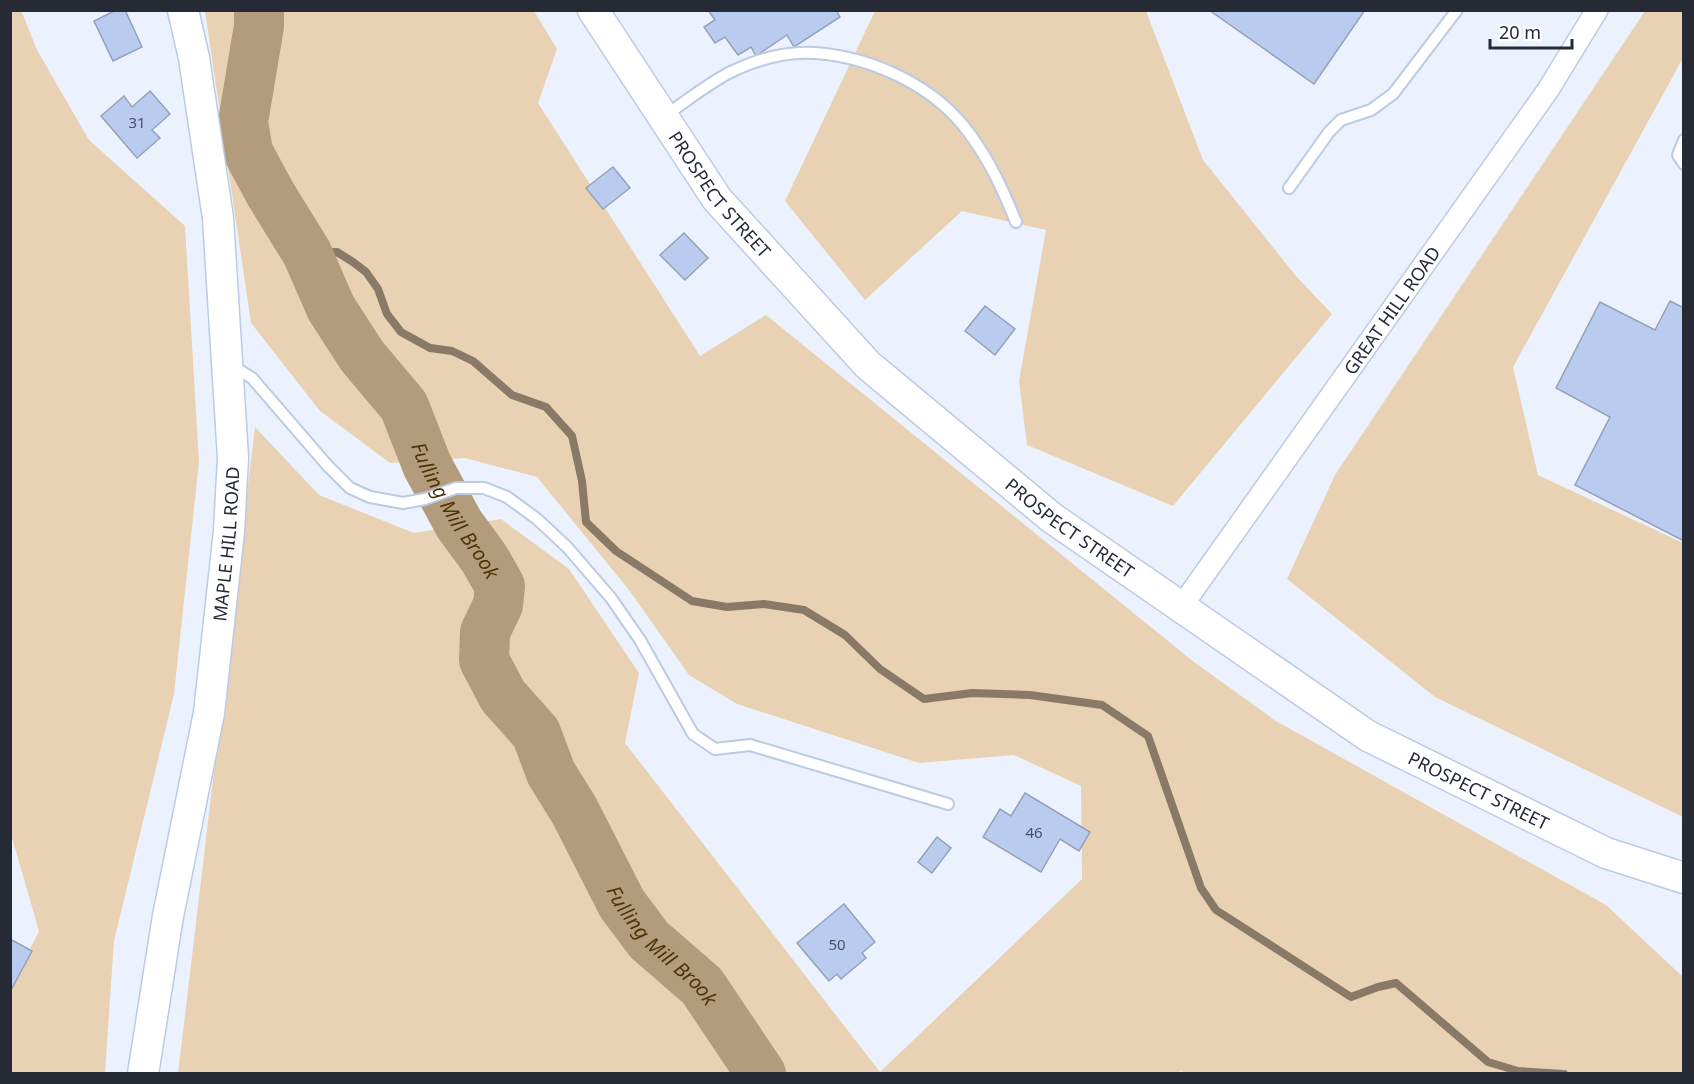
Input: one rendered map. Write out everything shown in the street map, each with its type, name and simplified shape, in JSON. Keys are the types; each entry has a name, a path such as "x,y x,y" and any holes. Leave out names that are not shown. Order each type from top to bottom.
{"main road":[{"name":"MAPLE HILL ROAD","path":"143,1074 168,916 208,713 229,531 233,458 218,218 194,58 183,10"},
{"name":"PROSPECT STREET","path":"592,10 717,199 868,364 1052,518 1368,736 1606,852 1683,878"}],"street":[{"name":"GREAT HILL ROAD","path":"1181,607 1541,100 1597,10"}],"lane":[{"path":"1288,188 1329,132 1341,120 1371,110 1393,94 1457,10"},
{"path":"663,117 733,70 771,57 814,53 861,61 906,80 940,101 968,131 994,170 1016,222"},
{"path":"1683,140 1678,154 1683,164"},
{"path":"228,363 252,378 327,465 350,488 370,497 403,503 425,499 456,488 484,488 507,497 537,519 567,547 611,598 640,640 693,734 715,749 750,745 948,804"}],"shaded area":[{"path":"21,10 37,50 89,140 185,226 199,462 174,694 114,941 105,1073 11,1073 10,989 39,931 10,831 10,11"},
{"path":"205,11 534,11 557,49 538,103 700,356 766,315 1194,662 1276,721 1606,905 1683,977 1683,1073 1188,1074 1181,1071 1176,1074 178,1074 255,427 319,495 414,533 501,519 569,569 639,673 625,743 880,1072 1082,879 1081,786 1014,755 919,763 737,704 689,675 629,590 537,477 465,458 390,463 320,411 251,323"},
{"path":"875,11 1146,11 1203,160 1296,276 1332,314 1173,506 1027,445 1019,381 1046,230 962,211 865,300 785,201"},
{"path":"1645,11 1683,11 1683,58 1513,367 1538,475 1683,543 1683,817 1435,697 1287,579 1335,475"}],"building":[{"path":"116,10 125,10 142,47 113,61 94,21"},
{"path":"708,10 836,10 840,17 794,47 787,35 756,56 751,47 738,55 725,37 715,43 704,27 715,20"},
{"path":"1209,10 1365,10 1314,84"},
{"path":"150,91 170,114 152,130 160,138 137,158 101,116 124,96 132,107"},
{"path":"613,167 630,188 603,209 586,188"},
{"path":"684,233 708,258 685,280 660,255"},
{"path":"1670,301 1684,308 1684,541 1575,485 1610,417 1556,388 1600,302 1655,330"},
{"path":"985,306 1015,329 995,355 965,331"},
{"path":"1025,793 1090,832 1079,851 1060,839 1041,872 983,837 1000,809 1011,816"},
{"path":"937,837 951,848 932,873 918,862"},
{"path":"844,904 875,942 862,953 866,958 841,979 837,974 829,981 797,943"},
{"path":"10,939 32,951 10,992"}],"waterway":[{"name":"Fulling Mill Brook","path":"259,10 259,26 243,122 248,152 307,253 331,308 362,356 404,406 427,465 459,524 484,558 500,586 498,605 485,632 484,660 503,696 536,733 551,773 574,810 622,904 649,940 702,986 761,1074"},
{"path":"307,253 337,252 353,262 366,272 378,289 387,314 401,332 430,348 452,351 473,361 512,395 546,407 572,436 582,481 586,522 616,551 692,601 727,607 764,604 804,610 845,635 880,669 924,699 972,693 1030,695 1102,705 1148,736 1201,888 1216,910 1351,997 1396,983 1488,1062 1518,1071 1564,1074"}]}
